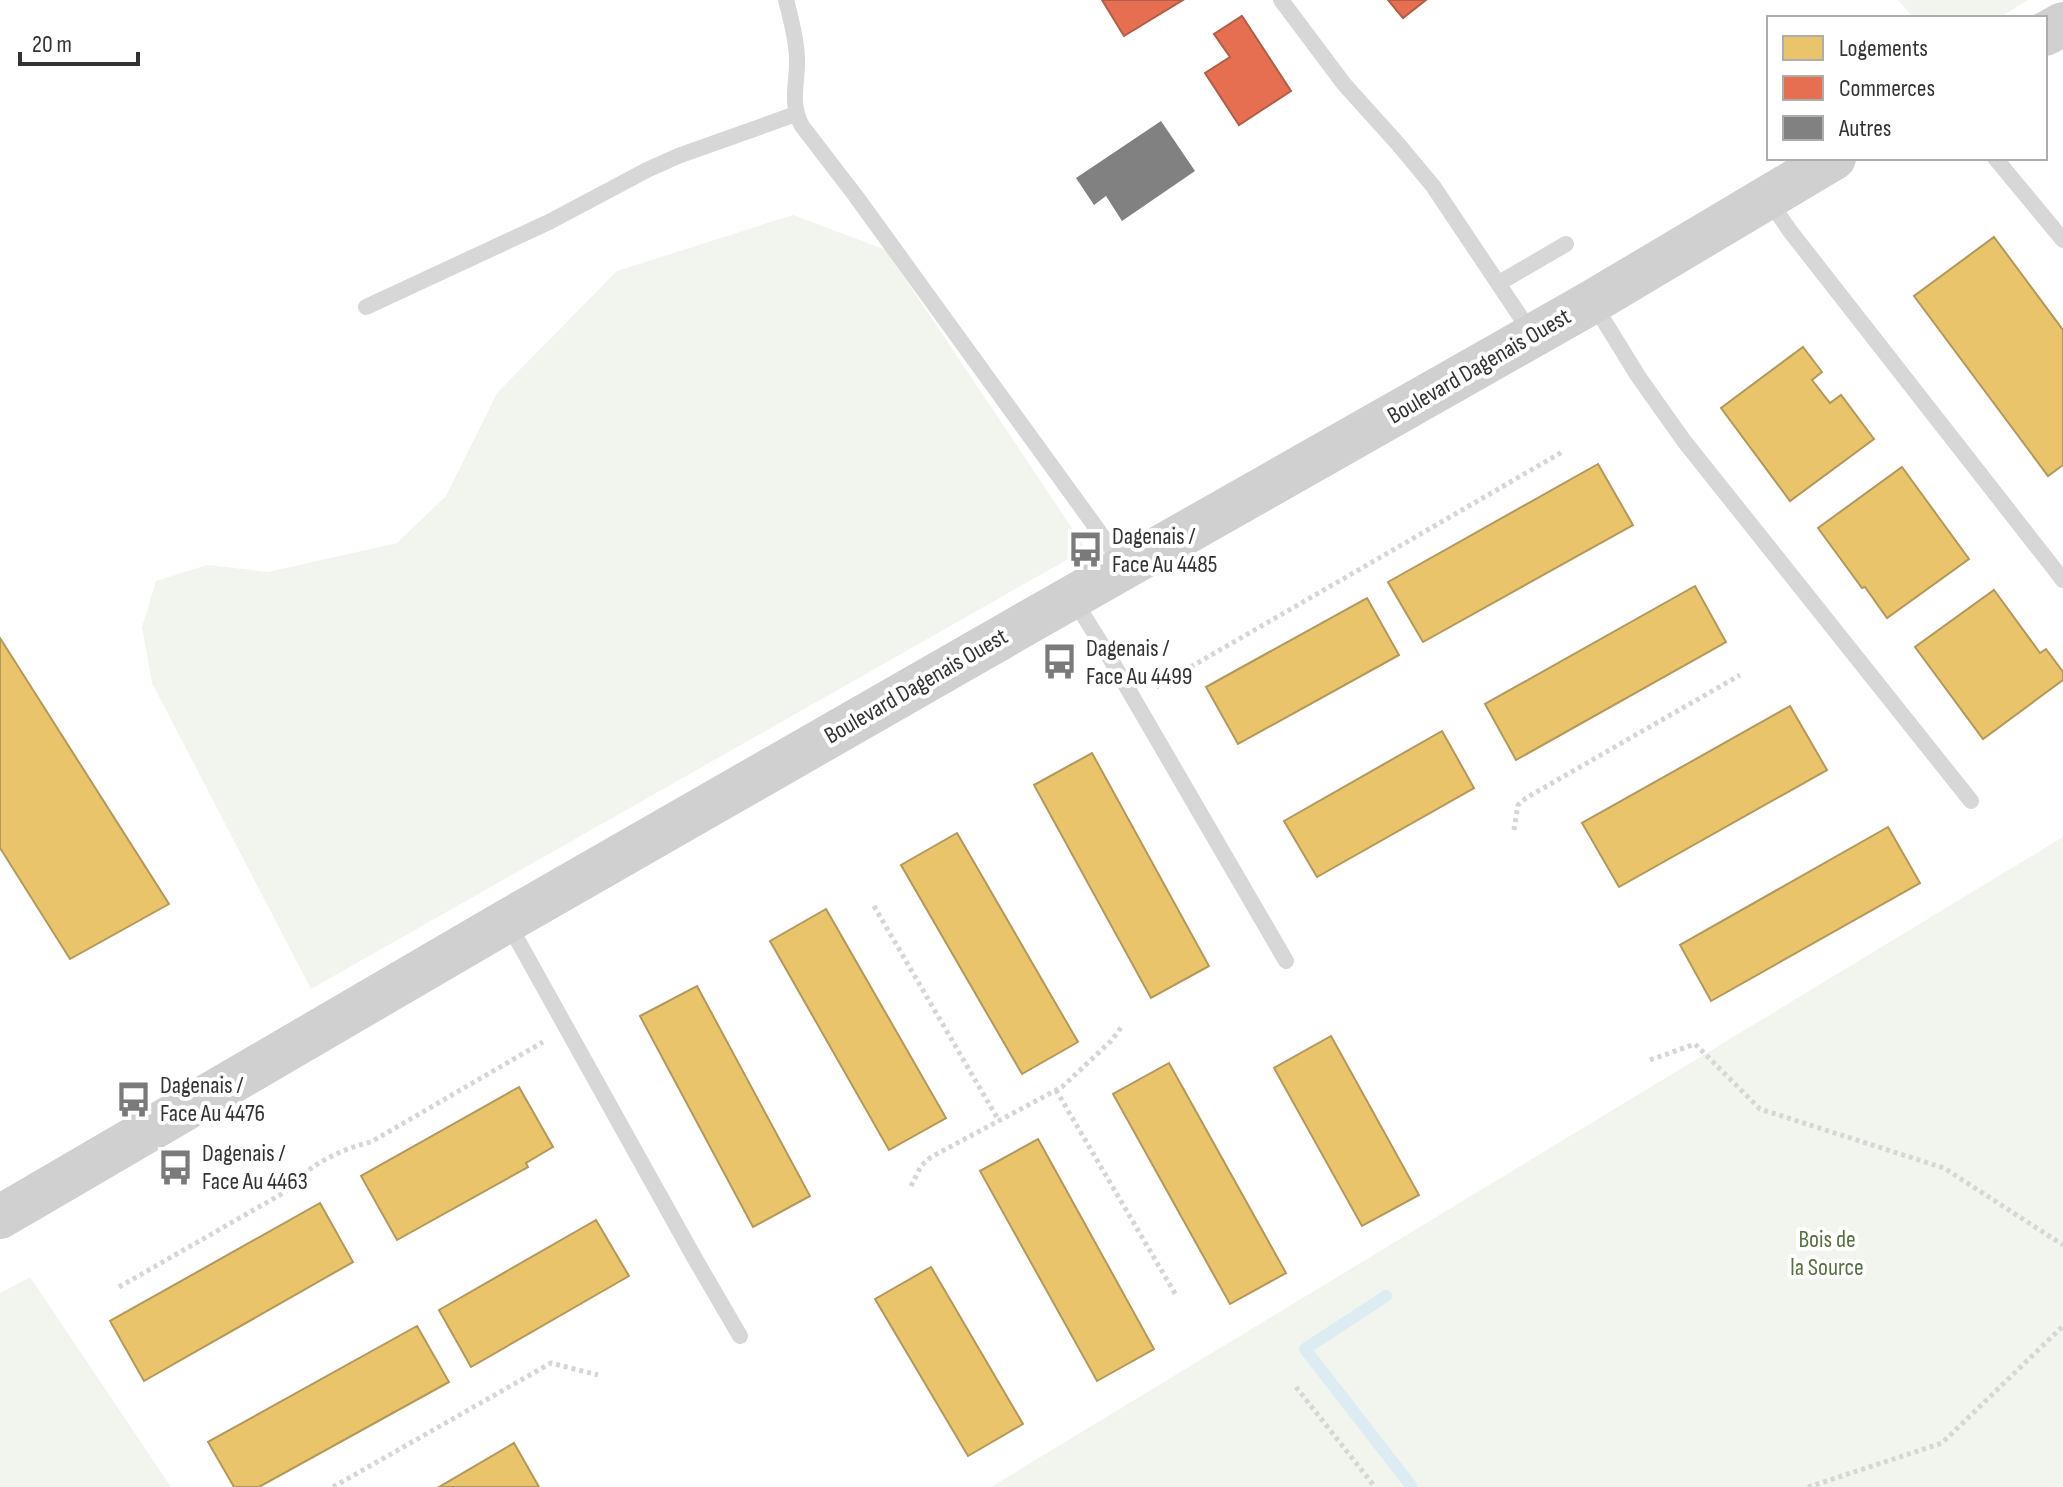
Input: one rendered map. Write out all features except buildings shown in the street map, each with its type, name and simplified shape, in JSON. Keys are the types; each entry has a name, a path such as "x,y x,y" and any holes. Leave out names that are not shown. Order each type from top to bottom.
{"main road":[{"name":"Boulevard Dagenais Ouest","path":"0,1217 507,921 1592,302 1831,160"}],"lane":[{"path":"786,0 794,28 797,59 794,86 796,114 802,126 1125,567"},
{"path":"1281,0 1344,84 1433,186 1533,335"},
{"path":"366,307 549,222 668,160 702,145 796,114"},
{"path":"1997,160 2063,240"},
{"path":"1767,198 2063,580"},
{"path":"1499,283 1566,244"},
{"path":"1592,302 1638,376 1684,441 1971,801"},
{"path":"1072,597 1286,961"},
{"path":"507,921 740,1336"}],"path":[{"path":"1157,687 1564,451"},
{"path":"1514,830 1518,805 1526,798 1740,675"},
{"path":"874,906 999,1121"},
{"path":"911,1186 921,1166 931,1157 1062,1087 1111,1041 1123,1025"},
{"path":"119,1287 285,1192 297,1177 351,1147 371,1142 543,1042"},
{"path":"1650,1060 1695,1044 1760,1109 1944,1168 2063,1245"},
{"path":"1056,1090 1177,1297"},
{"path":"1808,1487 1942,1443 2063,1326"},
{"path":"333,1487 551,1363 598,1375"},
{"path":"1296,1387 1375,1487"}],"green space":[{"path":"1898,0 2028,0 2002,16 1912,16"},
{"path":"793,215 886,250 1086,549 311,989 152,683 142,627 156,581 207,565 268,572 397,543 446,496 497,393 617,271"},
{"name":"Bois de la Source","path":"2063,837 2063,1487 991,1487"},
{"path":"30,1277 171,1487 0,1487 0,1293"}],"waterway":[{"path":"1386,1296 1305,1349 1412,1487"}],"place":[{"name":"Dagenais / Face Au 4485","path":"1086,550"},
{"name":"Dagenais / Face Au 4499","path":"1060,662"},
{"name":"Dagenais / Face Au 4476","path":"134,1099"},
{"name":"Dagenais / Face Au 4463","path":"176,1167"}]}
